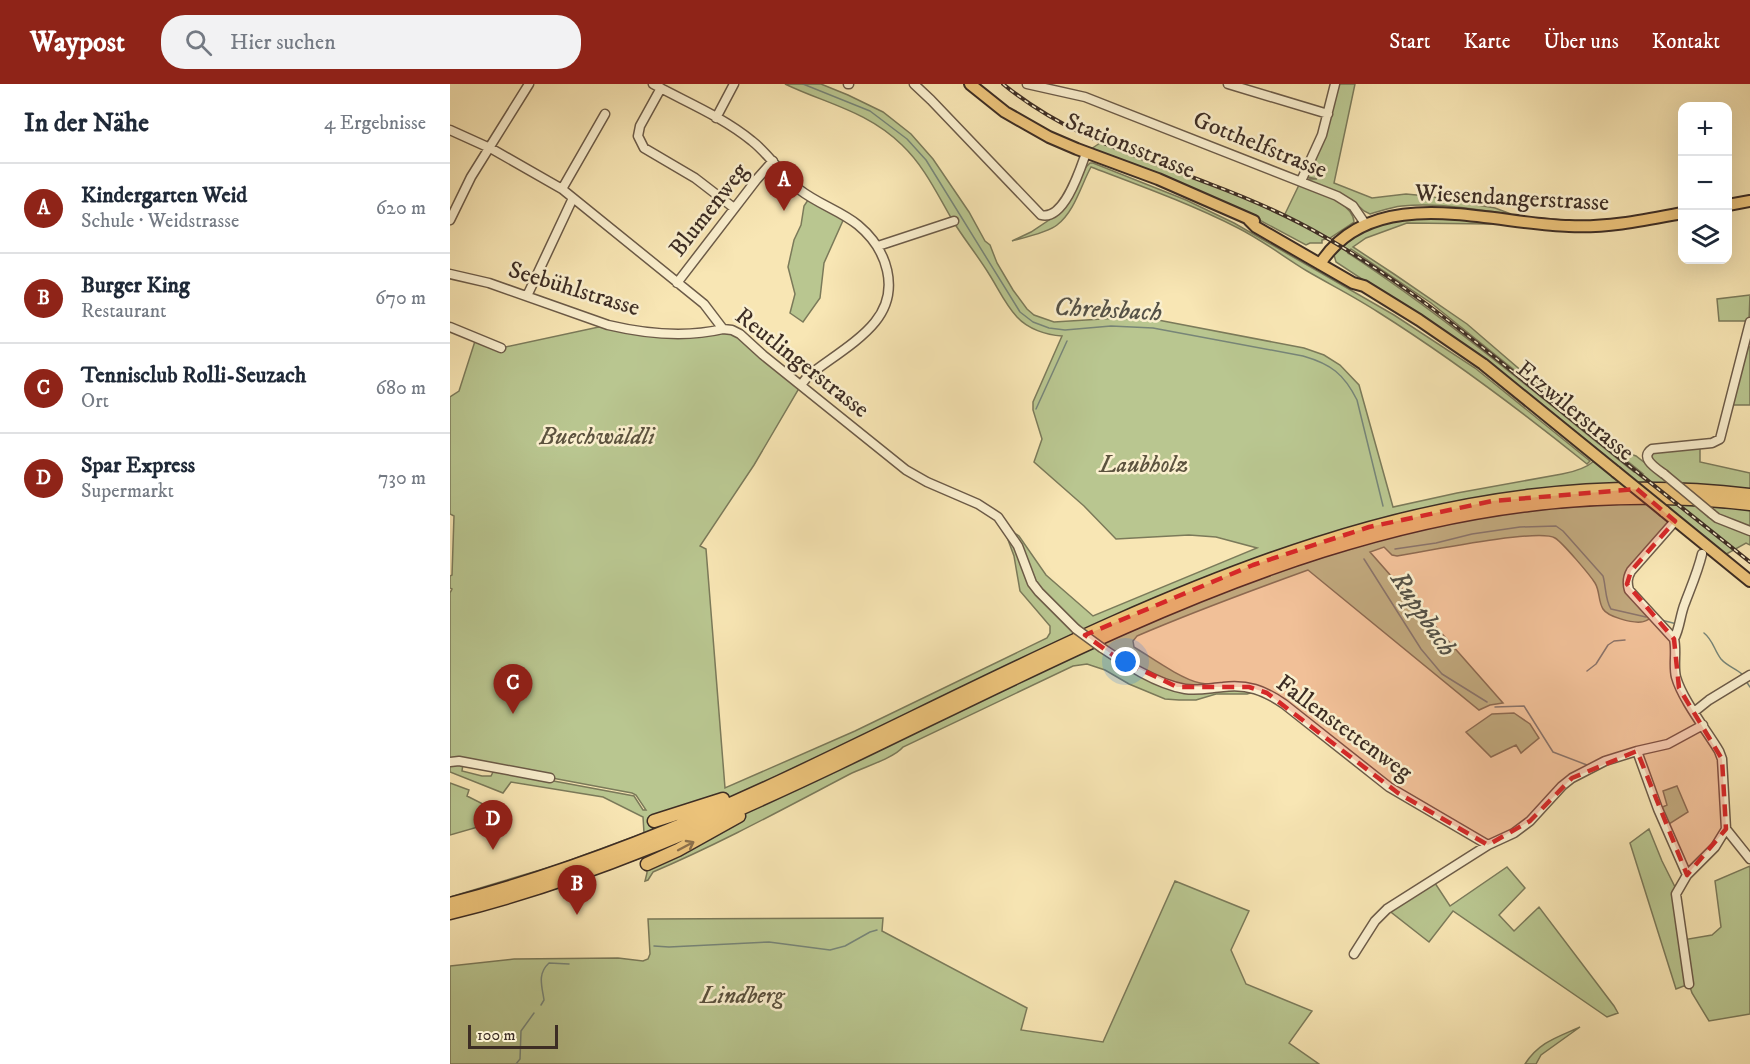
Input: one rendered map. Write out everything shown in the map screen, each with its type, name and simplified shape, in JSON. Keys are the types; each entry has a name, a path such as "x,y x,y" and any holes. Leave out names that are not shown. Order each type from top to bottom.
{"highway":[{"path":"450,904 519,885 596,859 690,821 781,781 1121,618 1231,573 1334,538 1446,509 1539,494 1630,489 1694,490 1750,495"},
{"path":"450,913 519,894 665,842 770,796 1123,627 1294,559 1401,528 1455,516 1559,501 1662,498 1750,504"},
{"path":"654,821 702,807 759,786 781,781"},
{"path":"647,864 724,825 770,796"}],"main road":[{"name":"Stationsstrasse","path":"970,84 1005,112 1049,137 1158,179 1249,220"},
{"path":"1732,204 1750,201"},
{"name":"Wiesendangerstrasse","path":"1322,260 1339,242 1366,225 1393,216 1415,213 1570,226 1612,225 1678,214"},
{"name":"Etzwilerstrasse","path":"1249,220 1256,227 1322,260 1353,283 1364,286 1427,325 1483,364 1750,581"}],"street":[{"path":"450,220 489,147 529,84"},
{"path":"716,118 734,84"},
{"path":"914,84 1041,215 1053,214 1065,200 1086,153"},
{"name":"Gotthelfstrasse","path":"1027,84 1085,97 1301,182 1348,202 1359,212 1366,225"},
{"path":"1228,84 1328,114"},
{"path":"1301,182 1318,144 1335,84"},
{"path":"734,208 695,178 644,148 638,136 640,126 657,86 716,118 752,141 798,188 852,220 878,246 887,268 889,281 886,300 880,315 865,332 809,375 801,385"},
{"path":"562,189 605,114"},
{"name":"Reutlingerstrasse","path":"450,130 489,147 562,189 705,304 723,328 740,334 871,444 906,470 927,482 992,512"},
{"name":"Blumenweg","path":"677,283 757,179 773,162"},
{"path":"450,197 459,201"},
{"path":"527,296 573,198"},
{"path":"878,246 954,221"},
{"name":"Seebühlstrasse","path":"450,274 489,283 608,325 679,334 705,333 723,328"},
{"path":"1750,322 1720,440 1712,443 1652,450 1647,456 1651,463 1717,518 1750,531"},
{"path":"450,327 501,348"},
{"name":"Fallenstettenweg","path":"992,512 1018,546 1028,573 1039,592 1076,629 1102,648 1146,674 1177,687 1196,690 1249,687 1267,693 1398,793 1488,845"},
{"path":"1675,521 1631,571 1627,584 1629,590 1674,639 1674,667 1682,693 1722,759 1726,829 1750,860"},
{"path":"1674,639 1702,554"},
{"path":"1694,712 1750,675"},
{"path":"1354,954 1375,921 1387,909 1488,845 1514,833 1530,821 1572,778 1605,761 1668,744 1703,725"},
{"path":"1637,751 1658,809 1687,875"},
{"path":"450,762 459,761 550,778"},
{"path":"1689,984 1676,894 1687,875 1715,847 1726,829"}],"highlighted area":[{"path":"1637,489 1675,521 1631,571 1627,584 1674,639 1679,688 1722,759 1726,829 1687,875 1637,751 1572,778 1530,821 1488,845 1398,793 1267,693 1249,687 1177,687 1117,658 1085,635 1253,565 1369,527 1492,501"}],"green space":[{"path":"785,84 821,84 883,112 911,134 933,159 969,212 985,241 990,245 997,263 1013,290 1034,315 1054,322 1118,318 1158,320 1304,348 1324,355 1340,365 1359,385 1393,507 1570,472 1594,461 1608,472 1429,323 1336,262 1334,255 1346,241 1372,227 1414,216 1500,222 1491,224 1407,223 1366,238 1353,247 1467,324 1532,380 1544,386 1610,445 1636,456 1654,470 1651,457 1653,452 1700,446 1700,462 1750,473 1750,545 1746,543 1721,557 1676,521 1631,571 1627,584 1654,617 1637,622 1620,619 1603,609 1595,583 1555,538 1527,536 1505,538 1397,556 1392,555 1384,547 1370,552 1503,703 1479,710 1308,570 1137,636 1133,641 1134,647 1192,681 1208,684 1240,683 1265,689 1247,694 1216,694 1196,700 1165,699 1129,684 1105,670 1087,664 1073,666 903,747 886,759 850,774 728,837 653,872 648,880 645,881 646,856 558,888 450,919 450,897 557,865 644,833 643,817 603,797 511,782 503,793 450,772 450,763 463,764 462,771 482,776 491,776 494,770 634,796 643,810 646,810 636,795 632,793 450,759 450,593 452,589 450,588 450,576 452,575 454,516 450,514 450,397 459,391 476,338 501,348 608,325 653,333 732,330 801,385 754,465 700,546 706,549 725,788 855,731 1047,638 1050,626 1020,591 1014,556 1007,537 1007,528 1019,536 1046,575 1093,616 1257,548 1216,537 1189,535 1116,539 1084,506 1034,462 1042,439 1033,410 1033,402 1062,336 1032,328 1013,312 953,221 924,172 902,145 889,133 861,116","holes":["1351,249 1431,303 1642,473 1634,472 1458,332 1348,253"]},
{"path":"1335,84 1355,84 1334,183 1372,198 1406,194 1427,196 1495,208 1511,214 1457,207 1416,205 1390,208 1370,214 1352,200 1309,182 1308,179 1317,179 1303,176 1318,144"},
{"path":"1100,143 1225,189 1284,216 1299,185 1340,203 1347,208 1354,222 1330,238 1322,240 1322,243 1306,245 1252,216 1091,149"},
{"path":"1090,163 1186,200 1234,223 1394,315 1475,368 1590,461 1587,464 1485,385 1432,348 1264,243 1220,219 1128,181 1091,167 1073,205 1057,225 1012,241 1031,232 1058,214"},
{"path":"810,197 845,216 824,263 820,298 803,322 790,313 795,294 788,267 794,240 801,225 804,206"},
{"path":"1750,295 1749,321 1719,321 1717,299"},
{"path":"1744,346 1750,347 1750,405 1729,405"},
{"path":"1514,713 1530,724 1539,738 1521,753 1516,745 1491,757 1466,732 1492,714"},
{"path":"450,783 469,790 467,796 483,804 478,813 478,827 450,835"},
{"path":"1677,786 1688,812 1666,826 1658,809 1667,805 1663,791"},
{"path":"1649,829 1675,887 1683,940 1712,935 1721,927 1715,881 1750,866 1750,1014 1709,1021 1689,984 1676,989 1630,843"},
{"path":"1507,867 1525,888 1499,915 1514,931 1539,907 1618,1013 1607,1017 1453,911 1429,942 1387,909 1433,880 1450,906"},
{"name":"Lindberg","path":"1175,881 1249,911 1231,950 1246,984 1312,1011 1289,1043 1319,1064 450,1064 450,966 514,959 618,958 643,961 648,959 650,954 648,919 883,918 882,931 1027,1008 1021,1030 1103,1042"},
{"path":"1580,1027 1541,1055 1536,1064 1525,1064 1543,1045"}],"waterway":[{"name":"Chrebsbach","path":"803,84 870,111 907,139 926,160 1020,312 1033,322 1049,328 1065,330 1111,326 1153,328 1303,356 1336,371 1347,383 1357,400 1383,506"},
{"path":"1036,409 1067,341"},
{"name":"Chrebsbach","path":"1395,549 1520,527 1556,526 1603,576 1611,609 1646,617"},
{"name":"Ruppbach","path":"1364,559 1421,649 1442,674 1487,702"},
{"name":"Chrebsbach","path":"1661,620 1677,624"},
{"name":"Chrebsbach","path":"1704,633 1721,659 1742,674"},
{"path":"1587,671 1596,664 1608,645 1614,641 1625,640"},
{"name":"Chrebsbach","path":"1746,681 1750,687"},
{"name":"Ruppbach","path":"1495,707 1524,706 1553,752 1587,765"},
{"path":"654,946 769,942 830,950 845,946 877,930"},
{"path":"541,1005 544,1000 542,976 545,967 549,963 569,964"},
{"path":"516,1064 520,1059 521,1031 534,1013"}],"railway":[{"path":"1003,84 1052,118 1077,131 1102,143 1269,208 1355,255 1411,293 1465,334 1750,562"}],"place":[{"name":"Kindergarten Weid","path":"784,211"},
{"name":"Tennisclub Rolli-Seuzach","path":"513,714"},
{"name":"Spar Express","path":"493,850"},
{"name":"Burger King","path":"577,915"}],"park label":[{"name":"Buechwäldli","path":"597,437"},
{"name":"Laubholz","path":"1144,465"}]}
